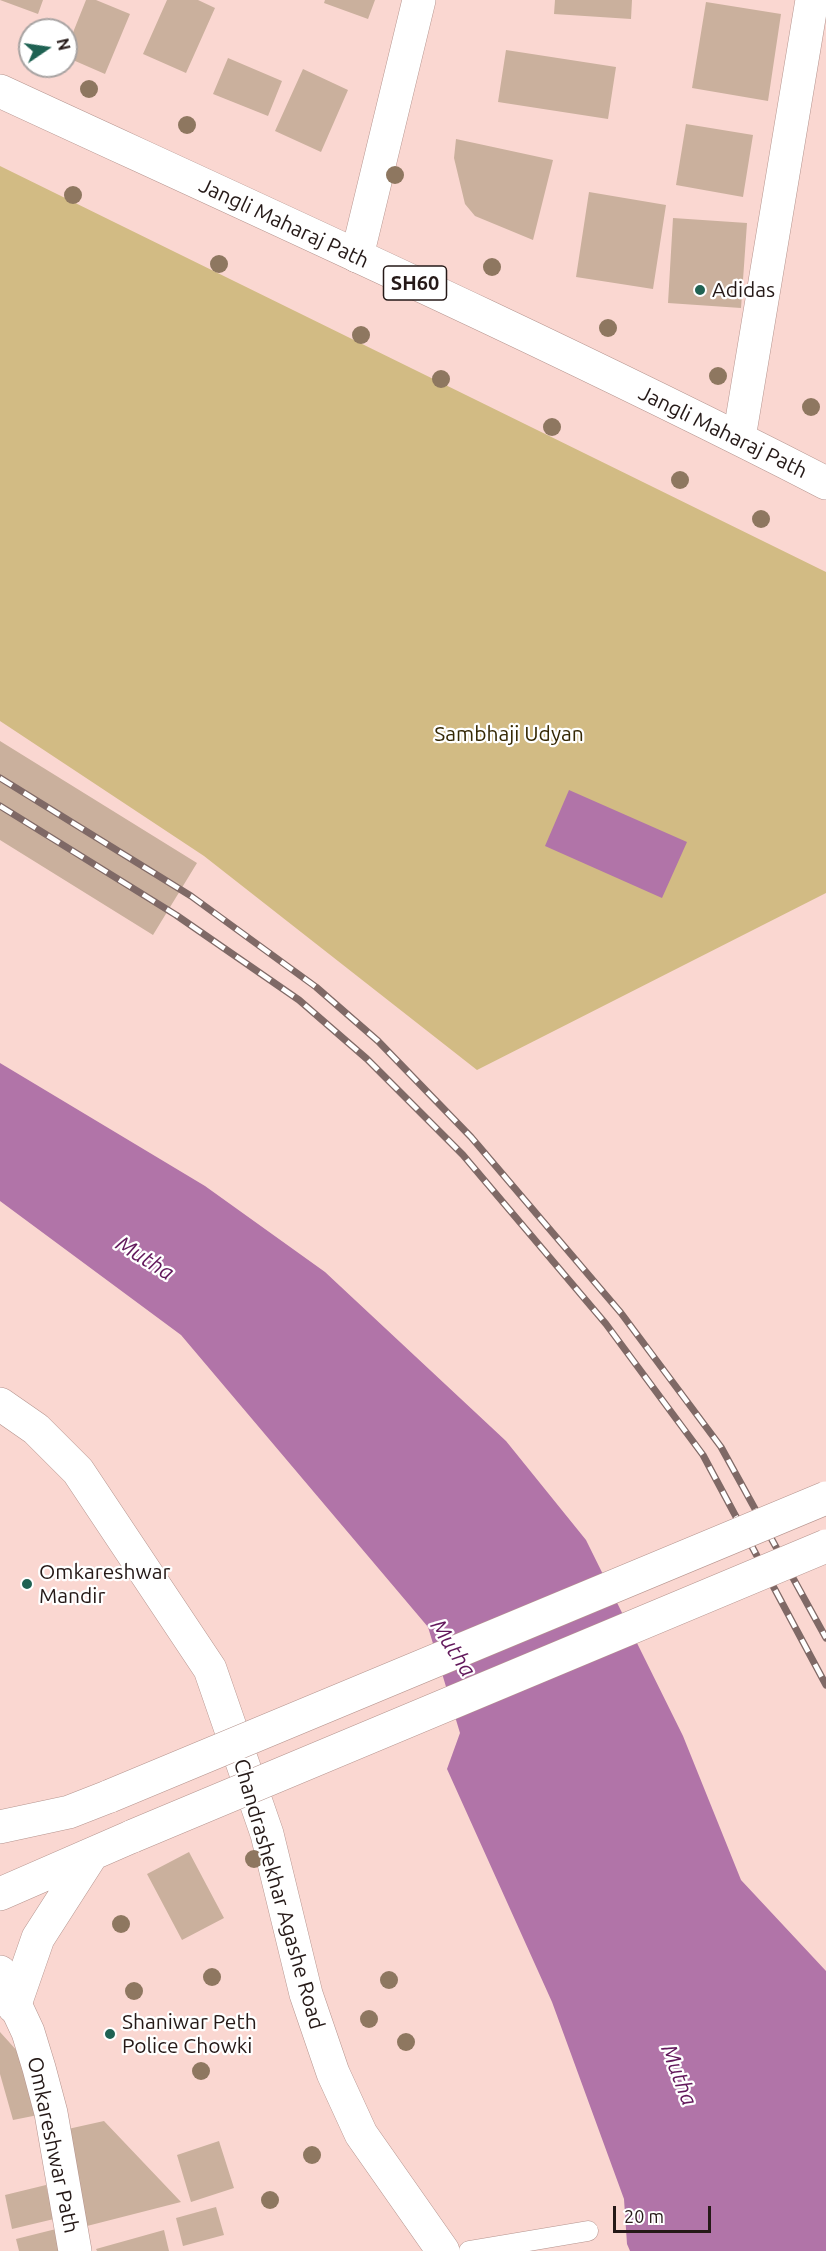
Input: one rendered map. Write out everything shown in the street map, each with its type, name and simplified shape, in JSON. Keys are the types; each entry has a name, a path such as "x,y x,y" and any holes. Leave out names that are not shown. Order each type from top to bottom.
{"street":[{"path":"357,256 419,0"},
{"path":"739,438 812,0"},
{"name":"Jangli Maharaj Path","path":"0,92 357,256 739,438 826,483"},
{"name":"Chandrashekhar Agashe Road","path":"0,1404 36,1429 78,1471 210,1669 267,1834 306,1994 333,2073 361,2134 443,2251"},
{"path":"0,1827 69,1812 110,1796 826,1498"},
{"path":"0,1894 90,1857 133,1836 826,1546"},
{"path":"7,2001 38,1938 90,1857"},
{"name":"Omkareshwar Path","path":"0,1972 7,2001 28,2032 51,2113 75,2251"}],"lane":[{"path":"469,2251 588,2231"}],"green space":[{"name":"Sambhaji Udyan","path":"0,166 826,572 826,893 477,1070 204,856 0,721"}],"water":[{"path":"569,790 687,842 662,898 545,846"},
{"name":"Mutha","path":"0,1063 205,1186 325,1272 506,1441 586,1540 683,1736 741,1880 826,1971 826,2251 630,2251 627,2244 624,2199 552,2002 447,1769 460,1733 428,1627 181,1335 0,1201"}],"building":[{"path":"0,0 43,0 38,14"},
{"path":"86,0 96,0 130,14 105,74 78,62 78,20"},
{"path":"167,0 198,0 215,8 186,73 143,54"},
{"path":"325,0 375,0 368,19 324,3"},
{"path":"555,0 632,0 631,19 554,14"},
{"path":"706,2 781,14 768,101 692,88"},
{"path":"506,50 616,67 608,119 498,102"},
{"path":"228,58 282,81 268,116 213,94"},
{"path":"303,69 348,90 321,152 275,131"},
{"path":"686,124 753,135 743,197 676,185"},
{"path":"456,139 553,160 533,240 475,216 465,204 454,158"},
{"path":"589,192 666,205 653,289 576,277"},
{"path":"673,218 747,223 741,308 668,303"},
{"path":"0,741 197,863 153,935 0,840"},
{"path":"189,1852 224,1918 182,1940 147,1874"},
{"path":"0,2032 28,2063 43,2114 13,2120 0,2074"},
{"path":"104,2121 181,2202 87,2226 68,2129"},
{"path":"219,2141 234,2188 191,2202 177,2155"},
{"path":"46,2185 54,2219 12,2229 5,2195"},
{"path":"216,2207 224,2235 183,2246 176,2218"},
{"path":"60,2228 66,2251 19,2251 16,2239"},
{"path":"164,2230 169,2251 97,2251 96,2249"}],"railway":[{"path":"0,778 191,896 316,987 378,1041 471,1137 621,1313 721,1447 826,1638"},
{"path":"0,806 176,915 299,1000 367,1059 463,1155 606,1324 703,1455 826,1685"}],"place":[{"name":"Adidas","path":"700,290"},
{"name":"Omkareshwar Mandir","path":"27,1584"},
{"name":"Shaniwar Peth Police Chowki","path":"110,2034"}]}
